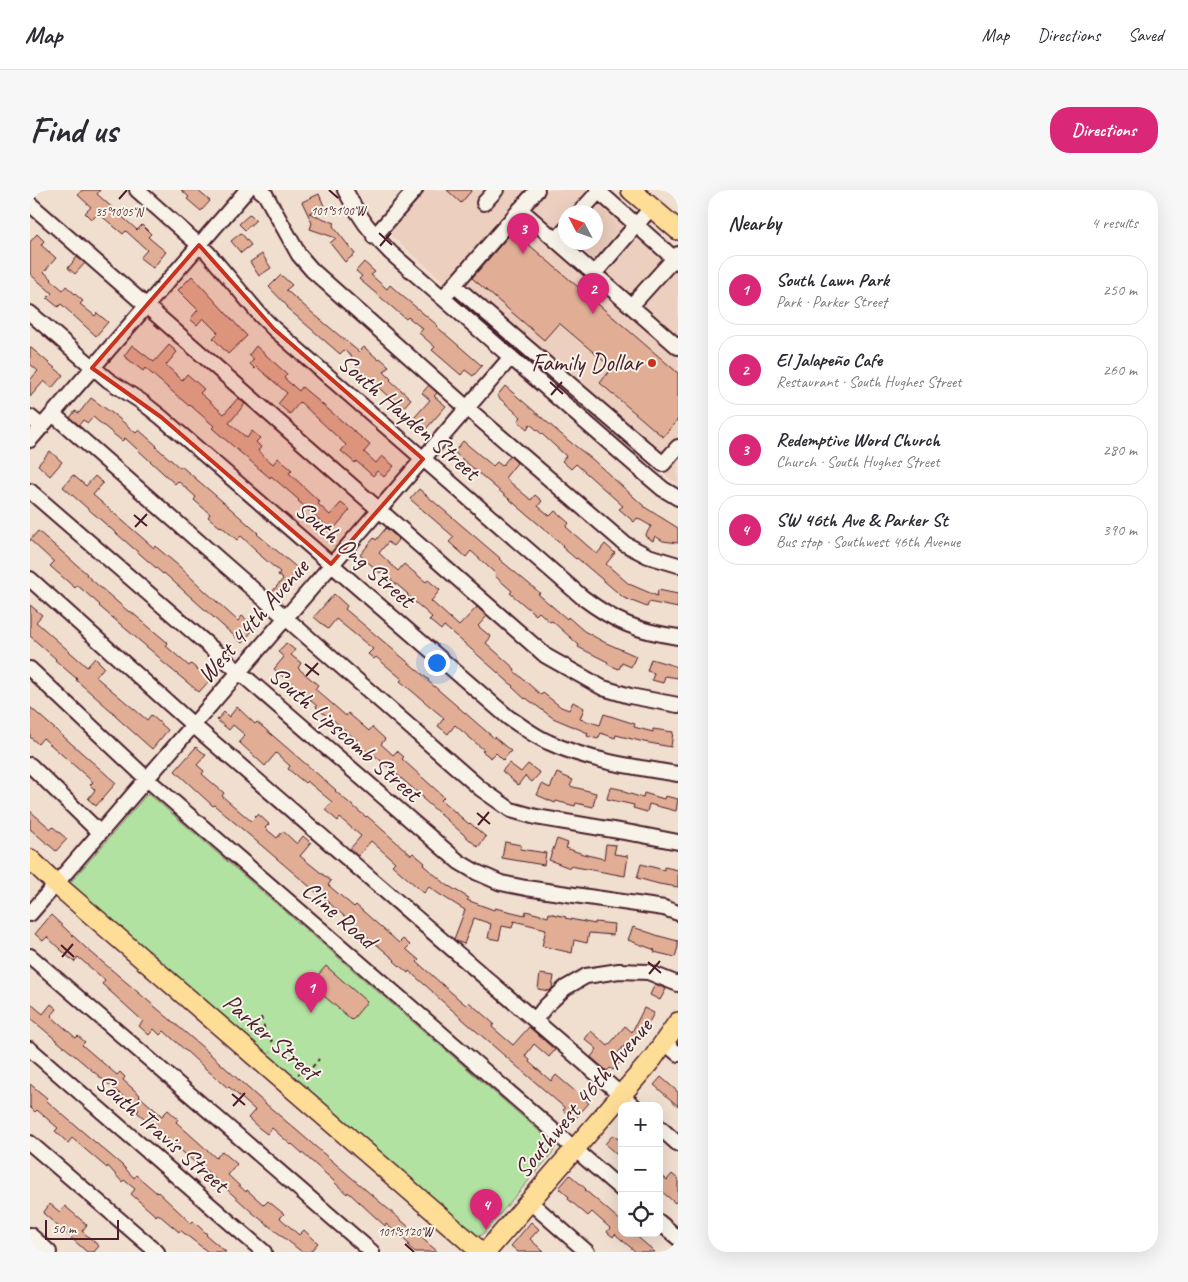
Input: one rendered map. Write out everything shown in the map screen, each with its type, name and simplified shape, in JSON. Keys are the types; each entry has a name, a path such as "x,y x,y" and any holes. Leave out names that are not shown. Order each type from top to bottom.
{"main road":[{"path":"630,190 678,230"},
{"name":"Parker Street","path":"30,859 56,884 482,1252"},
{"name":"Southwest 46th Avenue","path":"486,1252 575,1149 628,1100 654,1058 671,1048 678,1022"}],"street":[{"name":"South Hayden Street","path":"137,190 215,260 274,329 582,597 614,619 643,631 678,638"},
{"path":"30,440 247,190"},
{"path":"260,190 265,194 300,254 312,270 467,408 625,544 648,556 678,566"},
{"path":"345,190 356,211 374,237 390,253 663,490 678,498"},
{"path":"374,237 415,190"},
{"path":"484,203 496,190"},
{"path":"443,298 537,190"},
{"path":"586,205 598,190 636,225 677,258 632,306"},
{"path":"30,204 546,656 604,688 630,696 678,705"},
{"path":"594,274 652,208"},
{"path":"520,209 632,306 675,339"},
{"path":"454,285 663,464"},
{"name":"South Ong Street","path":"30,313 92,368 162,417 494,705 527,730 547,742 596,760 678,774"},
{"name":"West 44th Avenue","path":"30,914 511,357"},
{"path":"53,414 481,789 511,810 543,819 678,842"},
{"path":"30,417 42,427"},
{"path":"651,479 678,447"},
{"name":"South Lipscomb Street","path":"30,491 459,862 501,883 664,908 678,913"},
{"path":"30,579 193,725 628,1100"},
{"name":"Cline Road","path":"30,669 147,779 618,1187"},
{"path":"30,765 100,833"},
{"path":"30,956 372,1252"},
{"path":"535,1020 545,1007 565,988 586,976 620,971 648,972 678,984"},
{"name":"South Travis Street","path":"30,1049 264,1252"},
{"path":"663,1131 678,1144"},
{"path":"30,1143 156,1252"},
{"path":"530,1202 587,1252"},
{"path":"663,1225 678,1238"},
{"path":"30,1235 49,1252"}],"path":[{"path":"261,1017 266,1033 275,1049 271,1052"},
{"path":"298,1074 308,1072 319,1059"}],"highlighted area":[{"path":"199,245 274,329 423,459 331,564 161,417 92,368"}],"shaded area":[{"path":"423,190 600,190 678,258 678,483 669,478 387,232"}],"green space":[{"path":"148,793 553,1143 555,1148 553,1152 482,1235 474,1235 70,883"}],"building":[{"path":"82,190 100,190 97,194 137,230 142,225 151,234 148,237 166,252 153,268 140,258 147,250 126,231 123,234 98,213 92,220 85,213 91,207 78,195"},
{"path":"181,190 197,190 210,201 201,211 187,199 189,197"},
{"path":"447,190 472,190 461,203"},
{"path":"319,194 324,206 309,213 335,223 333,226 355,254 345,262 330,243 336,238 310,229 312,223 302,202"},
{"path":"250,214 256,220 245,230 239,224"},
{"path":"513,231 678,373 678,419 663,437 600,383 612,368 559,323 544,340 472,278"},
{"path":"241,233 251,245 241,253 231,241"},
{"path":"37,234 44,241 41,245 56,258 44,272 63,290 66,286 83,301 80,304 95,316 97,313 108,322 96,336 61,304 58,307 47,298 52,293 30,274 30,242"},
{"path":"262,254 271,268 259,276 250,262"},
{"path":"77,257 85,263 75,274 68,268"},
{"path":"364,262 375,272 371,275 387,289 390,285 482,366 473,376 465,370 461,375 432,350 435,347 419,333 423,329 408,317 406,319 359,279 362,276 356,271"},
{"path":"281,275 292,285 286,290 316,316 359,352 364,347 389,366 384,372 411,399 402,409 356,367 359,363 344,350 340,354 287,308 269,287"},
{"path":"192,276 247,336 228,354 213,338 218,333 203,318 197,325 190,319 198,310 178,290"},
{"path":"132,345 154,362 169,345 177,352 166,365 182,380 187,374 204,389 200,393 224,414 238,398 245,404 229,423 247,438 252,431 260,438 256,442 261,447 258,451 273,464 278,458 292,470 289,473 320,502 318,504 330,515 341,503 350,510 332,531 299,500 271,476 270,478 212,428 214,426 190,405 145,368 143,371 124,356"},
{"path":"256,346 287,374 284,378 299,391 302,387 370,445 364,452 376,463 382,456 394,466 384,477 377,471 373,476 341,451 346,445 300,402 290,414 278,404 287,393 257,367 255,369 250,364 254,359 249,355"},
{"path":"30,347 63,375 52,388 44,381 30,397 30,380 38,371 30,364"},
{"path":"429,385 437,393 434,396 446,406 426,429 414,418 430,400 422,393"},
{"path":"505,386 592,459 646,508 678,528 678,543 663,541 655,536 653,541 645,536 651,526 637,518 634,522 619,509 623,506 576,464 571,469 562,461 566,456 530,424 527,429 518,421 521,417 497,396"},
{"path":"91,398 136,433 139,430 180,468 181,466 302,572 278,599 271,593 283,579 278,575 280,572 255,551 241,536 237,540 208,517 210,514 194,500 196,497 178,481 175,484 125,438 122,441 93,417 88,423 83,420 79,425 70,418 75,411 79,413"},
{"path":"463,441 493,466 497,462 502,466 510,456 517,463 505,478 531,500 535,495 542,501 538,506 550,516 555,511 569,523 566,527 597,554 605,544 615,553 606,564 629,584 657,596 658,590 678,594 678,608 649,602 647,607 624,598 562,547 563,545 454,452"},
{"path":"50,451 62,462 50,476 38,465"},
{"path":"73,475 86,486 95,476 103,483 93,495 154,548 155,546 180,567 238,621 242,616 248,621 251,618 258,624 242,643 164,573 63,487"},
{"path":"419,489 540,593 538,594 567,619 568,617 584,631 604,642 636,656 631,667 622,663 619,669 578,647 579,645 552,621 550,622 539,612 536,615 510,593 512,591 471,551 466,557 449,542 454,537 410,499"},
{"path":"386,528 399,539 393,546 388,542 379,553 398,571 404,564 426,582 428,580 440,590 431,601 459,626 477,607 487,616 478,626 491,637 486,643 541,695 543,693 561,707 569,710 573,702 584,708 580,719 600,725 604,714 635,724 634,727 653,732 653,729 673,732 671,747 616,735 615,738 601,733 598,739 587,736 588,733 553,718 525,699 513,686 444,626 441,630 429,620 432,617 408,594 360,555 374,538 376,540"},
{"path":"38,531 86,575 168,643 166,646 189,666 191,664 210,680 199,692 160,660 77,585 75,588 50,566 54,562 30,540"},
{"path":"334,594 347,606 345,609 511,751 503,760 496,753 491,758 455,725 448,734 438,726 444,718 400,681 402,679 376,657 374,659 368,654 373,649 336,619 328,629 314,617"},
{"path":"30,605 42,615 36,622 87,667 95,658 104,667 96,677 147,720 151,715 168,730 152,749 30,636"},
{"path":"286,643 295,650 291,655 301,663 298,668 318,685 315,689 346,716 348,713 369,731 372,727 385,739 381,744 393,755 397,751 404,757 402,759 444,797 441,800 486,837 478,847 274,669 284,657 278,652"},
{"path":"651,659 678,667 678,678 665,676 663,683 652,680 654,673 647,671"},
{"path":"30,707 116,783 96,806 88,799 95,790 90,785 93,782 43,738 38,744 30,737"},
{"path":"237,707 255,724 257,722 411,855 413,853 425,863 423,865 447,885 469,898 467,900 494,910 495,908 525,915 526,911 548,917 549,913 595,924 595,922 614,924 613,935 589,933 587,943 574,940 572,953 542,946 546,929 514,921 512,928 502,926 499,940 488,938 491,924 474,918 464,944 456,941 454,939 465,910 429,887 424,893 392,865 395,862 371,841 358,856 350,849 361,836 340,818 338,821 325,810 332,802 307,781 305,783 288,769 290,766 276,753 265,766 239,742 245,735 233,725 229,730 217,720 224,712 229,717"},
{"path":"196,747 206,755 197,765 204,771 202,774 224,793 222,796 251,821 258,814 269,824 265,828 277,838 283,831 297,844 303,836 311,843 300,856 331,881 328,885 354,907 356,905 399,943 403,939 410,945 406,949 419,960 417,962 466,1005 469,1002 494,1024 492,1027 513,1045 529,1027 555,1050 549,1057 534,1044 525,1056 530,1060 529,1062 551,1081 556,1075 589,1103 574,1120 563,1110 565,1108 409,971 408,973 350,921 213,806 175,771"},
{"path":"509,763 521,772 528,764 540,773 532,782 525,776 518,785 502,771"},
{"path":"557,773 573,780 570,786 596,793 593,807 576,803 575,806 556,801 555,803 537,795 542,784 550,788"},
{"path":"610,787 624,790 624,792 643,798 644,793 664,799 665,796 678,799 676,811 649,804 647,812 633,808 634,805 607,799"},
{"path":"30,811 51,829 53,827 67,839 56,851 30,829"},
{"path":"557,839 568,843 566,848 604,859 606,844 616,845 614,854 628,856 625,876 570,866 570,868 549,860"},
{"path":"505,842 521,845 520,849 546,853 544,865 502,858"},
{"path":"641,864 664,870 664,867 678,870 678,887 637,878"},
{"path":"51,915 86,948 438,1252 415,1252 408,1246 409,1244 386,1224 385,1226 272,1128 267,1134 259,1128 248,1118 255,1110 164,1031 160,1035 154,1029 149,1035 139,1026 143,1021 102,984 105,980 78,957 74,962 47,937 43,941 35,934"},
{"path":"633,927 678,941 675,957 654,952 655,950 628,940"},
{"path":"326,966 367,1002 352,1020 310,984"},
{"path":"540,974 554,976 552,989 549,991 538,989"},
{"path":"655,984 666,989 660,1000 650,995"},
{"path":"30,1003 43,1014 51,1004 57,1009 51,1016 76,1038 78,1036 85,1042 82,1045 117,1075 120,1072 125,1077 123,1080 162,1116 168,1110 178,1119 176,1122 216,1158 222,1151 237,1164 228,1175 246,1192 247,1190 264,1205 268,1201 284,1214 280,1218 299,1235 304,1230 318,1243 310,1252 302,1252 254,1214 137,1112 139,1110 30,1018"},
{"path":"644,1008 654,1013 647,1026 625,1052 623,1050 626,1044 617,1054 623,1059 613,1070 610,1068 607,1071 591,1057 597,1049 585,1039 591,1031 608,1046 625,1026 632,1032"},
{"path":"661,1077 678,1092 678,1106 654,1085"},
{"path":"30,1084 122,1165 134,1178 136,1175 158,1192 226,1252 208,1252 180,1230 179,1232 158,1214 156,1216 131,1194 135,1189 124,1180 122,1182 108,1166 107,1168 72,1138 68,1143 55,1131 58,1128 37,1110 35,1112 30,1107"},
{"path":"613,1135 618,1139 618,1154 617,1155 605,1144"},
{"path":"672,1174 678,1179 678,1199 675,1203 663,1192 663,1176 667,1180"},
{"path":"570,1175 618,1219 618,1237 615,1234 613,1237 607,1232 610,1228 592,1212 588,1216 568,1199 569,1197 559,1188"},
{"path":"50,1204 60,1212 65,1206 87,1225 82,1231 99,1246 94,1252 87,1252 43,1213"},
{"path":"531,1222 539,1229 530,1239 544,1252 518,1252 511,1246"},
{"path":"618,1237 638,1237 655,1252 636,1252"}],"place":[{"name":"Redemptive Word Church","path":"523,254"},
{"name":"El Jalapeño Cafe","path":"593,314"},
{"name":"Family Dollar","path":"652,363"},
{"name":"South Lawn Park","path":"311,1013"},
{"name":"SW 46th Ave & Parker St","path":"486,1230"}]}
